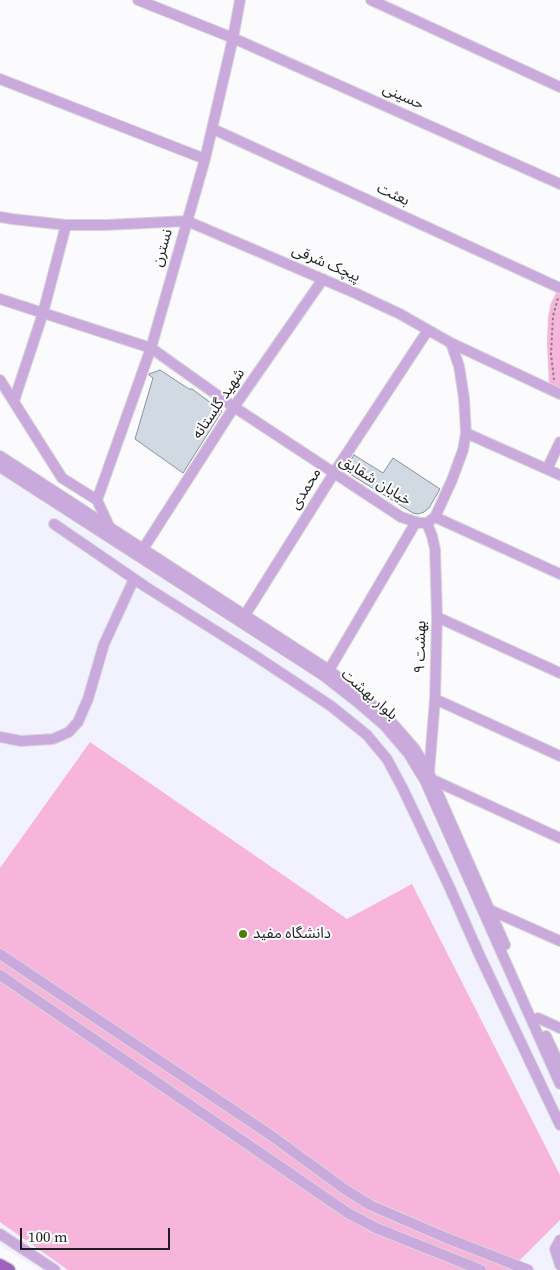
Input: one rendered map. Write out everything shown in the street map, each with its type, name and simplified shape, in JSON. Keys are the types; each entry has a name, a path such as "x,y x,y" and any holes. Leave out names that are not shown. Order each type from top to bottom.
{"main road":[{"path":"0,1264 9,1270"}],"street":[{"name":"حسینی","path":"138,0 233,38 560,184"},
{"name":"نسترن","path":"97,500 151,348 213,129 240,0"},
{"path":"371,0 560,87"},
{"path":"0,79 205,159"},
{"name":"بعثت","path":"213,129 560,288"},
{"path":"0,217 66,225 186,221"},
{"name":"پیچک شرقی","path":"186,221 356,293 400,314 451,343 560,394"},
{"path":"14,401 43,312 66,225"},
{"name":"شهید گلستانه","path":"143,549 234,407 323,280"},
{"name":"خیابان شقایق","path":"0,299 151,348 234,407 401,516 416,522 431,520 560,574"},
{"name":"محمدی","path":"245,615 334,473 428,330"},
{"path":"431,520 458,465 466,433 461,380 456,355 451,343"},
{"path":"0,380 62,478 97,500 109,526"},
{"path":"466,433 560,475"},
{"path":"548,469 560,442"},
{"name":"بلوار بهشت","path":"0,456 329,670 388,718 415,749 430,776 560,1066"},
{"name":"بلوار بهشت","path":"0,467 324,676 356,700 385,726 408,753 425,781 560,1084"},
{"path":"38,481 62,478"},
{"name":"بهشت ۹","path":"430,776 435,698 437,617 435,549 431,520"},
{"path":"329,670 416,522"},
{"path":"54,524 134,579 331,706 367,735 387,759 403,789 449,886 478,954 560,1125"},
{"path":"0,737 21,741 53,739 69,732 78,722 88,699 104,644 134,579"},
{"path":"437,617 560,673"},
{"path":"435,698 560,756"},
{"path":"430,776 560,838"},
{"path":"490,910 560,941"},
{"path":"0,954 261,1128 346,1190 370,1205 528,1270"},
{"path":"0,975 348,1213 376,1228 480,1270"},
{"path":"538,1018 560,1028"},
{"path":"0,1234 55,1270"},
{"path":"560,1240 555,1249 560,1265"}],"path":[{"path":"555,382 551,354 552,316 560,294"}],"shaded area":[{"path":"560,285 560,389 549,384 547,343 548,317 551,303"},
{"name":"دانشگاه مفید","path":"0,475 333,690 356,706 395,743 413,773 560,1095 560,1270 40,1270 0,1246"},
{"name":"دانشگاه مفید","path":"90,742 347,919 412,884 560,1175 560,1220 510,1270 68,1270 0,1222 0,868"}],"building":[{"path":"160,370 189,389 192,389 222,411 183,473 135,439 153,378 149,374"},
{"path":"354,455 383,473 393,458 440,489 429,508 418,514 413,513 345,471"}],"place":[{"name":"دانشگاه مفید","path":"243,934"}]}
